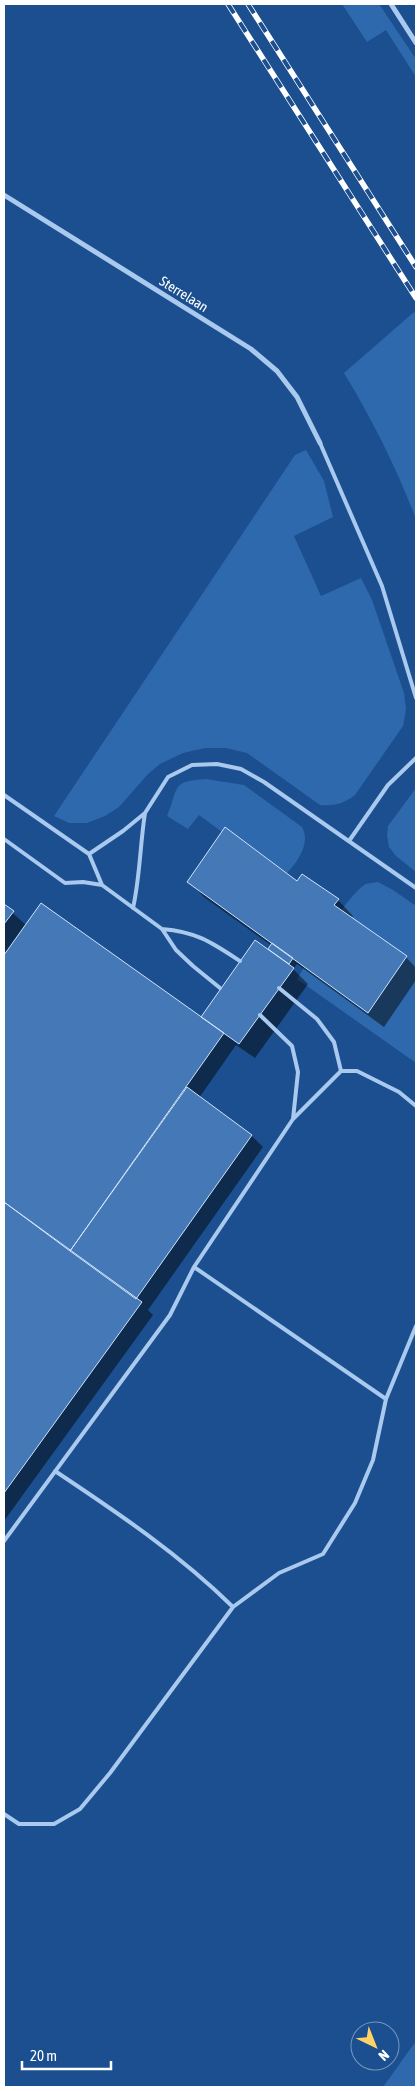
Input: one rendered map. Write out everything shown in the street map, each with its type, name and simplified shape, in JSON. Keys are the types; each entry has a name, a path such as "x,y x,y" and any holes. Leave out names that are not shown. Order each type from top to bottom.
{"street":[{"path":"391,4 416,43"},
{"name":"Sterrelaan","path":"4,195 251,349 276,371 297,397 320,443"}],"lane":[{"path":"320,443 382,586 416,698"},
{"path":"349,842 388,785 416,758"},
{"path":"89,854 124,831 145,814 168,776 192,765 217,764 241,768 264,782 416,888"},
{"path":"4,795 89,854 102,885"},
{"path":"133,908 139,880 140,843 145,814"},
{"path":"4,838 65,883 83,882 102,885 162,929 176,950 220,988"},
{"path":"162,929 185,931 212,942 240,961"},
{"path":"278,988 317,1018 334,1042 341,1070"},
{"path":"260,1015 292,1046 298,1072 293,1119"},
{"path":"4,1541 170,1315 194,1267 293,1119 341,1070 358,1071 399,1092 416,1106"},
{"path":"194,1267 386,1399"},
{"path":"4,1814 19,1824 54,1824 80,1809 110,1772 233,1607 279,1573 323,1554 355,1503 373,1460 386,1399 416,1326"},
{"path":"56,1471 160,1543 206,1580 233,1607"}],"shaded area":[{"path":"342,4 379,4 416,59 416,77 386,30 367,42"},
{"path":"414,312 416,316 416,519 383,444 344,373"},
{"path":"306,450 324,481 333,517 294,536 321,596 361,578 372,600 404,693 406,709 403,726 355,795 339,804 320,805 247,753 226,748 205,748 183,753 160,764 148,774 119,807 105,816 87,823 69,823 54,816 295,455"},
{"path":"206,779 244,785 302,827 305,839 304,845 299,857 287,873 225,827 222,832 199,815 188,829 167,816 175,793 181,784"},
{"path":"416,788 416,872 396,856 389,847 387,835 388,826"},
{"path":"378,882 416,906 416,1063 297,979 349,900 366,884"},
{"path":"416,2041 416,2087 383,2087 394,2071 400,2071 400,2063"}],"building":[{"path":"225,827 297,881 302,874 339,899 334,905 407,956 368,1013 187,882"},
{"path":"41,903 224,1033 70,1251 4,1202 4,955"},
{"path":"4,904 14,911 4,924"},
{"path":"255,940 294,968 239,1044 201,1017"},
{"path":"272,943 293,958 289,964 268,949"},
{"path":"187,1087 252,1135 136,1299 70,1251"},
{"path":"4,1202 142,1302 4,1493"}],"railway":[{"path":"228,4 416,298"},
{"path":"248,4 416,267"}]}
